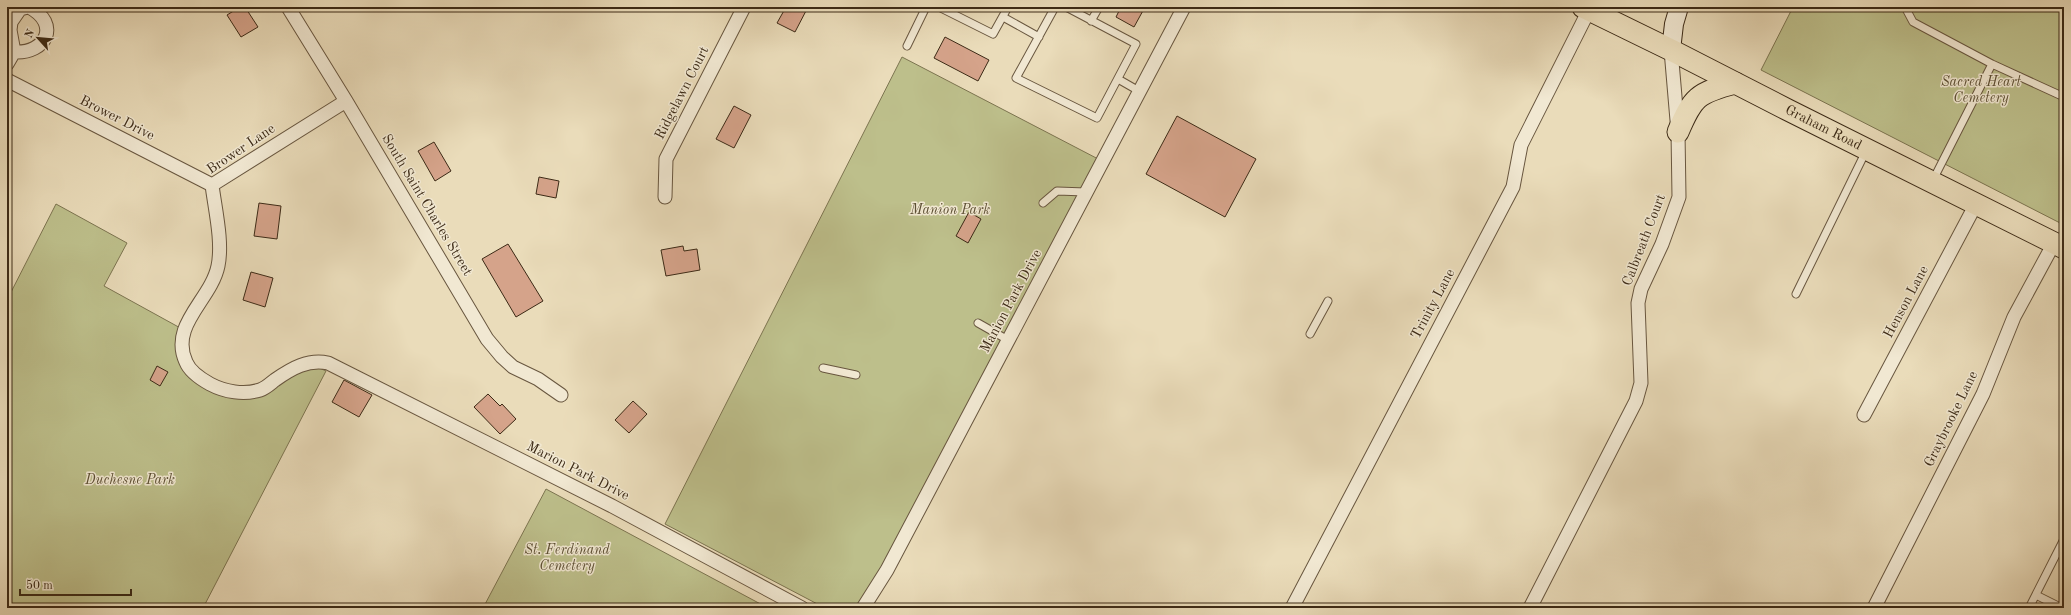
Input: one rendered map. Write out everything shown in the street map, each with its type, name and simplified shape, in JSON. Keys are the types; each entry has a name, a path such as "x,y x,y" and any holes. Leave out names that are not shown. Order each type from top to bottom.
{"main road":[{"name":"Graham Road","path":"1586,8 2059,246"},
{"path":"1678,132 1688,108 1698,97 1706,92 1735,83"}],"street":[{"path":"7,64 14,52 10,30 11,22 20,9 28,7 43,17 47,25 47,34 41,43 32,49 24,53 14,52"},
{"name":"South Saint Charles Street","path":"288,7 346,101 488,340 502,357 513,367 544,382 561,395"},
{"name":"Ridgelawn Court","path":"665,198 666,159 744,7"},
{"name":"Manion Park Drive","path":"863,608 887,570 1184,7"},
{"path":"1672,50 1674,24 1679,7"},
{"name":"Trinity Lane","path":"1292,608 1513,187 1521,145 1586,8"},
{"name":"Calbreath Court","path":"1530,608 1636,401 1641,382 1638,303 1641,289 1662,244 1679,197 1678,132 1672,50"},
{"name":"Brower Drive","path":"7,80 212,185"},
{"name":"Brower Lane","path":"338,368 328,363 307,362 285,373 262,390 244,393 215,386 200,378 187,365 181,350 184,330 218,267 220,248 212,185 346,101"},
{"name":"Henson Lane","path":"1864,415 1976,204"},
{"name":"Graybrooke Lane","path":"1874,608 1983,394 2014,317 2059,246"},
{"name":"Marion Park Drive","path":"338,368 612,506 802,608"}],"lane":[{"path":"907,46 926,7"},
{"path":"939,7 993,34 1008,7"},
{"path":"1055,7 1016,78 1097,118 1136,44 1066,7"},
{"path":"1091,21 1099,7"},
{"path":"1905,7 1913,22 1992,64 2064,97"},
{"path":"1003,17 1039,37"},
{"path":"1932,182 1992,64"},
{"path":"1118,79 1140,91"},
{"path":"1796,294 1867,149"},
{"path":"1043,203 1057,191 1086,192"},
{"path":"1310,334 1328,301"},
{"path":"978,323 1008,340"},
{"path":"823,368 856,375"},
{"path":"2029,608 2064,539"},
{"path":"2036,595 2062,608"}],"green space":[{"name":"Sacred Heart Cemetery","path":"1793,7 2064,7 2064,225 1761,70"},
{"name":"Manion Park","path":"902,57 1102,161 868,608 825,608 665,524"},
{"name":"Duchesne Park","path":"56,204 127,243 104,286 184,330 181,350 200,378 244,393 307,362 326,371 203,608 7,608 7,300"},
{"name":"St. Ferdinand Cemetery","path":"546,489 768,608 483,608"}],"building":[{"path":"240,7 245,7 258,27 241,37 227,15"},
{"path":"786,7 808,7 795,32 777,23"},
{"path":"1121,7 1145,7 1134,27 1116,17"},
{"path":"945,37 989,60 978,81 934,58"},
{"path":"734,106 751,115 734,148 716,139"},
{"path":"1177,116 1256,159 1225,217 1146,174"},
{"path":"434,142 451,171 435,181 418,151"},
{"path":"539,177 559,181 556,198 536,194"},
{"path":"259,203 281,206 277,239 254,236"},
{"path":"969,212 981,219 968,243 956,236"},
{"path":"508,244 543,301 516,317 482,259"},
{"path":"683,246 684,251 697,249 700,270 666,276 661,250"},
{"path":"251,272 273,278 265,307 243,300"},
{"path":"157,366 168,372 160,386 150,380"},
{"path":"344,380 372,395 359,417 332,402"},
{"path":"488,394 500,406 502,404 516,419 500,434 474,407"},
{"path":"633,401 647,414 629,433 615,420"}]}
